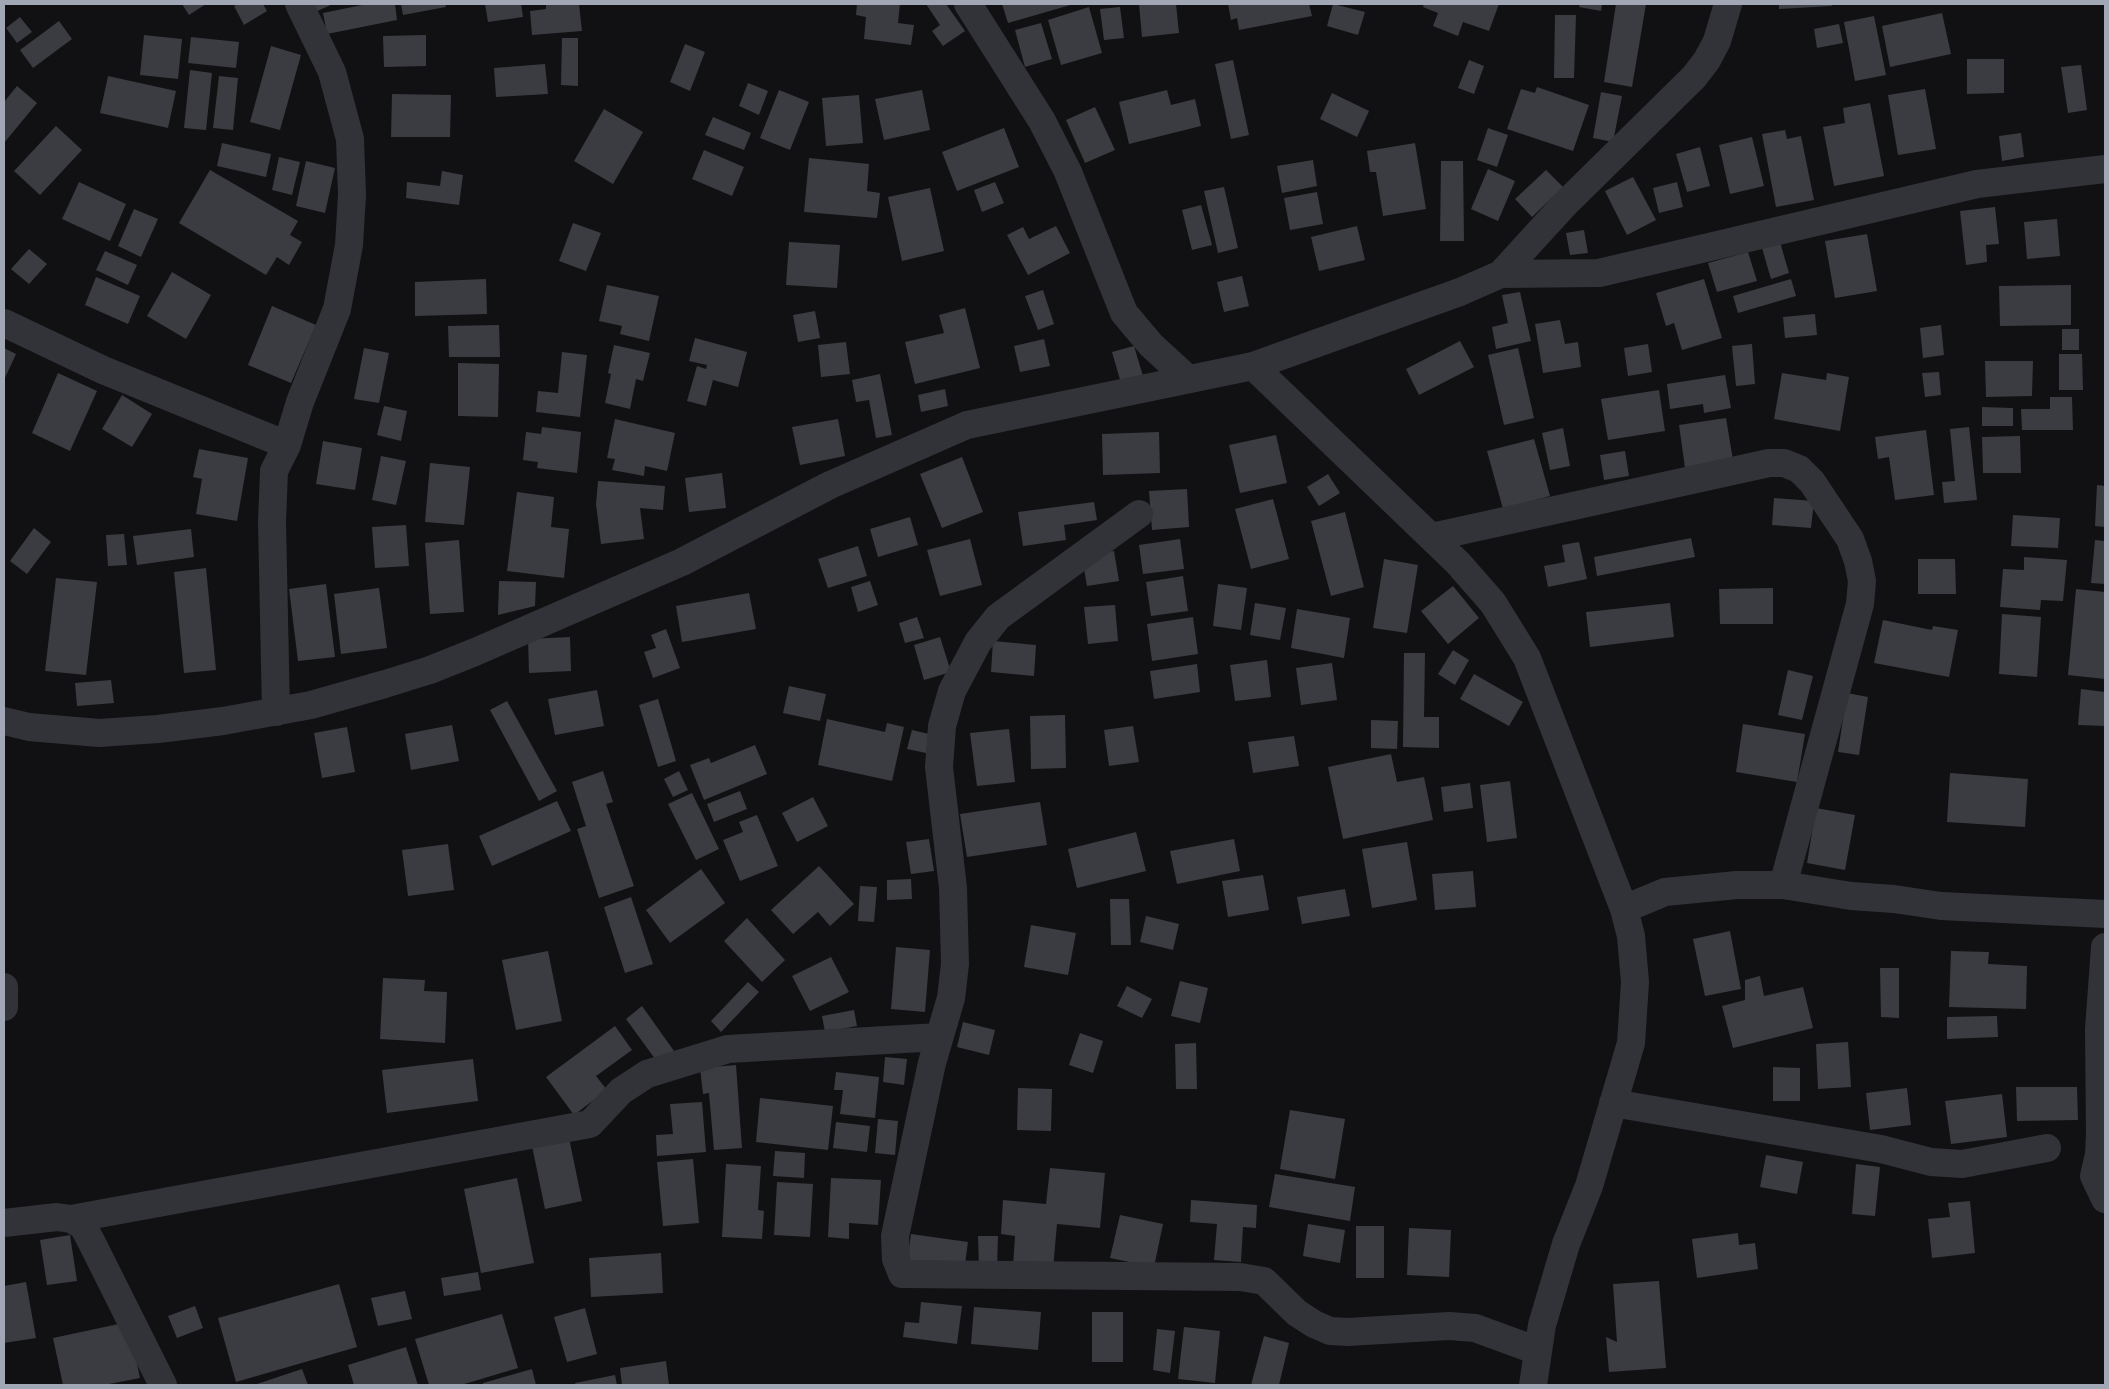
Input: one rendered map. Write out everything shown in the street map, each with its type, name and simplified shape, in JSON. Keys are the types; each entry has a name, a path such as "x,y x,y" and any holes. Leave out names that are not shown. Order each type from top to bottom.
{"street":[{"path":"276,712 272,522 274,471 287,446 300,402 337,308 348,245 352,195 350,139 332,72 299,4"},
{"path":"968,4 1042,121 1068,172 1124,313 1151,345 1187,378"},
{"path":"1501,274 1564,205 1694,77 1707,60 1717,41 1728,4"},
{"path":"4,721 29,728 99,733 158,729 223,721 311,705 430,670 475,652 682,562 830,485 967,425 1187,378 1253,366 1460,292 1501,274 1599,273 1976,184 2105,169"},
{"path":"4,323 103,370 287,446"},
{"path":"1253,366 1458,563 1493,603 1527,658 1624,909 1631,936 1635,982 1631,1044 1589,1186 1564,1253 1542,1325 1533,1385"},
{"path":"1432,538 1769,463 1784,463 1799,470 1812,482 1850,539 1858,561 1862,581 1860,604 1783,885"},
{"path":"1139,514 998,617 978,642 952,691 942,726 939,767 953,888 955,964 951,998 939,1038 895,1236 896,1259 902,1274 1240,1277 1264,1281 1297,1313 1314,1324 1330,1331 1348,1332 1449,1326 1475,1328 1538,1351"},
{"path":"1624,909 1665,892 1737,886 1783,885 1851,896 1894,899 1941,906 2105,914"},
{"path":"2105,948 2099,1029 2100,1134 2099,1154 2094,1176 2105,1199"},
{"path":"4,987 4,1007"},
{"path":"4,1224 57,1217 71,1219 590,1124 621,1091 647,1074 728,1049 939,1038"},
{"path":"1613,1103 1882,1149 1931,1162 1962,1164 2047,1148"},
{"path":"71,1219 82,1226 91,1241 163,1385"}],"building":[{"path":"182,4 206,4 189,15"},
{"path":"239,4 263,4 267,11 244,25 234,6"},
{"path":"312,4 333,4 315,12"},
{"path":"367,4 395,4 397,20 327,34 323,13"},
{"path":"401,4 445,4 446,7 403,15"},
{"path":"485,4 521,4 523,17 488,22"},
{"path":"546,4 579,4 582,31 532,35 530,11 546,9"},
{"path":"857,4 900,4 898,23 914,25 911,45 864,39 866,17 856,15"},
{"path":"926,4 946,4 965,31 943,46 932,31 940,25"},
{"path":"1002,4 1074,4 1008,23"},
{"path":"1139,4 1176,4 1179,33 1142,37"},
{"path":"1228,4 1309,4 1312,16 1239,30 1237,18 1231,20"},
{"path":"1333,4 1365,12 1358,35 1327,26"},
{"path":"1424,4 1499,4 1489,31 1463,22 1458,36 1433,26 1438,13 1423,7"},
{"path":"1580,4 1602,4 1601,11 1579,7"},
{"path":"1616,4 1646,4 1632,87 1604,82"},
{"path":"1779,4 1831,4 1832,6 1779,9"},
{"path":"1089,7 1102,53 1061,65 1048,20"},
{"path":"1120,7 1124,38 1104,40 1100,9"},
{"path":"1942,13 1951,54 1890,67 1882,26"},
{"path":"1555,15 1576,15 1574,78 1554,78"},
{"path":"1874,16 1886,75 1855,81 1844,22"},
{"path":"20,17 32,32 17,43 6,28"},
{"path":"59,21 72,39 33,68 20,50"},
{"path":"1041,23 1052,59 1025,67 1015,30"},
{"path":"1839,24 1843,43 1817,48 1814,29"},
{"path":"144,35 182,39 178,79 140,75"},
{"path":"426,35 426,66 384,67 383,36"},
{"path":"191,37 239,42 236,68 188,63"},
{"path":"562,38 578,38 578,86 561,85"},
{"path":"685,44 705,52 690,91 670,82"},
{"path":"271,46 301,55 280,130 250,122"},
{"path":"1967,59 2004,59 2004,93 1967,94"},
{"path":"1233,60 1249,135 1231,139 1215,64"},
{"path":"1469,60 1484,66 1474,94 1458,88"},
{"path":"545,64 548,94 496,97 494,68"},
{"path":"2081,65 2087,110 2068,113 2061,67"},
{"path":"190,70 212,73 206,130 184,128"},
{"path":"108,76 176,91 168,128 100,113"},
{"path":"219,76 238,78 233,130 213,128"},
{"path":"748,83 768,91 759,115 739,106"},
{"path":"17,86 37,103 4,143 4,102"},
{"path":"1537,87 1589,105 1573,151 1507,129 1521,89 1535,93"},
{"path":"1925,89 1936,149 1898,155 1888,95"},
{"path":"779,90 809,102 790,150 760,138"},
{"path":"922,90 930,130 884,140 875,99"},
{"path":"1167,90 1171,105 1195,99 1201,126 1129,144 1119,102"},
{"path":"1601,92 1622,96 1613,142 1593,138"},
{"path":"1332,93 1369,111 1357,137 1320,119"},
{"path":"392,94 451,95 450,137 391,137"},
{"path":"859,95 863,143 826,146 822,98"},
{"path":"1870,103 1884,176 1834,186 1823,127 1845,123 1843,108"},
{"path":"1095,107 1115,150 1085,163 1066,120"},
{"path":"604,109 643,132 613,184 574,161"},
{"path":"713,117 751,133 744,150 705,135"},
{"path":"56,126 82,150 40,195 14,171"},
{"path":"1004,128 1019,167 957,191 942,152"},
{"path":"1488,128 1508,135 1497,167 1477,160"},
{"path":"1785,130 1787,139 1801,136 1814,200 1776,207 1762,134"},
{"path":"2021,133 2024,157 2002,161 1999,136"},
{"path":"1752,137 1764,186 1730,194 1719,145"},
{"path":"222,143 271,154 266,177 217,166"},
{"path":"1415,143 1426,209 1383,216 1376,172 1370,172 1367,151"},
{"path":"1700,147 1710,186 1687,192 1676,154"},
{"path":"704,150 744,167 732,196 692,179"},
{"path":"279,157 300,162 292,195 272,190"},
{"path":"809,158 869,164 867,191 880,193 877,218 804,212"},
{"path":"1313,160 1317,186 1282,193 1277,166"},
{"path":"306,161 335,168 325,213 296,206"},
{"path":"1441,161 1463,161 1464,241 1440,241"},
{"path":"1488,169 1515,181 1498,221 1471,209"},
{"path":"210,170 298,221 290,235 302,242 289,265 277,257 266,275 179,223"},
{"path":"1546,170 1563,187 1532,217 1515,199"},
{"path":"442,171 463,175 459,205 406,198 407,182 440,186"},
{"path":"1633,177 1656,220 1627,235 1605,191"},
{"path":"79,182 126,204 110,241 62,219"},
{"path":"995,182 1004,203 982,212 974,190"},
{"path":"1677,182 1683,207 1659,213 1653,188"},
{"path":"1224,187 1238,248 1218,253 1204,191"},
{"path":"930,188 944,251 902,261 888,197"},
{"path":"1317,192 1323,224 1290,230 1284,198"},
{"path":"1201,205 1212,245 1192,250 1182,210"},
{"path":"1995,207 1999,244 1986,245 1987,262 1966,265 1960,211"},
{"path":"134,209 158,219 141,257 118,246"},
{"path":"2057,219 2060,256 2027,259 2024,222"},
{"path":"573,223 601,233 586,271 559,261"},
{"path":"1056,226 1070,253 1028,275 1007,235 1023,227 1029,239"},
{"path":"1357,226 1365,260 1319,271 1311,237"},
{"path":"1584,230 1588,253 1570,255 1566,233"},
{"path":"1867,234 1877,291 1835,298 1825,241"},
{"path":"789,242 840,245 837,288 786,285"},
{"path":"1780,242 1789,273 1771,279 1762,248"},
{"path":"29,249 47,264 29,284 11,269"},
{"path":"105,251 137,265 128,285 96,270"},
{"path":"1748,252 1757,281 1717,292 1708,263"},
{"path":"172,272 211,295 186,339 147,316"},
{"path":"1242,276 1249,306 1224,312 1217,282"},
{"path":"96,277 140,296 128,324 85,305"},
{"path":"486,279 487,314 415,316 415,282"},
{"path":"1704,279 1722,338 1682,350 1674,323 1666,326 1656,293"},
{"path":"1791,279 1796,296 1738,313 1733,296"},
{"path":"607,285 659,296 649,341 620,334 622,326 599,321"},
{"path":"2071,285 2071,325 2000,326 1999,286"},
{"path":"1043,290 1054,324 1038,330 1025,296"},
{"path":"1520,292 1531,341 1496,349 1492,327 1508,323 1502,295"},
{"path":"272,306 316,325 291,383 248,365"},
{"path":"965,308 980,368 915,384 905,342 944,333 939,315"},
{"path":"815,311 820,338 798,342 793,315"},
{"path":"1815,314 1817,335 1785,338 1783,317"},
{"path":"1560,320 1565,344 1578,342 1581,367 1543,373 1535,324"},
{"path":"499,325 500,357 449,357 448,326"},
{"path":"1941,325 1944,355 1923,358 1920,328"},
{"path":"2062,329 2079,329 2079,350 2062,350"},
{"path":"695,338 747,352 738,387 713,380 706,406 687,401 697,366 706,369 707,365 689,361"},
{"path":"1044,339 1050,366 1020,372 1014,346"},
{"path":"1460,341 1474,367 1419,395 1406,369"},
{"path":"846,342 850,374 821,377 818,345"},
{"path":"1648,344 1652,372 1628,376 1624,348"},
{"path":"1752,344 1755,384 1736,386 1732,346"},
{"path":"614,345 650,353 643,381 636,379 630,409 605,403 611,374 608,373"},
{"path":"1134,346 1145,383 1123,390 1112,352"},
{"path":"4,348 16,354 4,380"},
{"path":"364,348 389,353 379,403 354,399"},
{"path":"1518,348 1534,418 1504,425 1488,355"},
{"path":"562,352 587,355 580,417 536,412 538,391 558,393"},
{"path":"2059,354 2082,354 2083,390 2059,390"},
{"path":"1985,361 2033,361 2032,396 1986,397"},
{"path":"458,363 499,364 498,417 458,416"},
{"path":"1939,372 1941,395 1925,397 1922,373"},
{"path":"58,373 97,391 70,451 32,433"},
{"path":"1782,373 1826,380 1827,373 1849,377 1840,431 1774,419"},
{"path":"880,374 892,435 876,438 869,400 856,402 852,380"},
{"path":"1725,375 1731,408 1704,413 1703,404 1670,409 1667,384"},
{"path":"945,389 948,406 921,412 918,395"},
{"path":"1659,390 1665,431 1608,440 1601,399"},
{"path":"122,395 152,414 132,447 102,429"},
{"path":"2050,397 2072,397 2073,430 2022,430 2021,409 2050,409"},
{"path":"384,406 407,411 401,441 377,435"},
{"path":"1982,407 2013,408 2013,426 1982,426"},
{"path":"1726,418 1733,460 1685,468 1679,425"},
{"path":"615,419 675,433 667,471 645,466 644,476 612,470 615,459 607,458"},
{"path":"838,419 845,456 800,465 792,427"},
{"path":"542,427 581,432 577,473 537,468 538,462 523,460 526,432 541,434"},
{"path":"1969,427 1977,500 1944,503 1942,482 1955,481 1950,429"},
{"path":"1563,428 1570,466 1550,470 1542,433"},
{"path":"1926,430 1934,495 1895,500 1889,457 1878,459 1875,437"},
{"path":"1159,432 1160,473 1103,475 1102,434"},
{"path":"1276,435 1287,483 1240,493 1229,445"},
{"path":"2020,436 2021,473 1983,473 1982,437"},
{"path":"1534,439 1550,496 1503,509 1487,451"},
{"path":"323,441 362,448 355,490 316,484"},
{"path":"199,449 248,458 237,521 196,514 202,479 193,477"},
{"path":"1625,451 1629,476 1604,480 1600,455"},
{"path":"381,456 406,461 396,505 372,500"},
{"path":"962,457 983,512 942,528 920,474"},
{"path":"430,463 470,467 464,525 425,522"},
{"path":"722,473 726,508 689,512 685,478"},
{"path":"1328,474 1340,493 1319,506 1307,487"},
{"path":"598,481 665,486 663,510 640,508 644,539 601,544 596,504"},
{"path":"2097,485 2105,486 2105,527 2095,526"},
{"path":"1187,489 1189,527 1152,530 1149,491"},
{"path":"517,492 554,497 551,527 569,529 564,578 507,571"},
{"path":"1774,498 1814,501 1811,528 1772,525"},
{"path":"1273,499 1289,559 1251,569 1235,509"},
{"path":"1094,502 1097,520 1064,525 1066,540 1023,546 1018,512"},
{"path":"1345,512 1364,587 1331,596 1311,521"},
{"path":"2013,515 2060,518 2058,548 2011,546"},
{"path":"910,517 918,545 878,557 870,529"},
{"path":"406,525 409,566 375,568 372,527"},
{"path":"34,528 51,542 27,574 10,561"},
{"path":"191,529 194,557 137,565 133,536"},
{"path":"124,534 127,565 108,566 106,535"},
{"path":"1691,538 1695,557 1597,576 1594,557"},
{"path":"970,539 982,585 940,596 927,550"},
{"path":"1180,539 1184,569 1143,574 1139,545"},
{"path":"459,540 464,612 430,614 425,543"},
{"path":"2095,540 2105,541 2105,584 2091,583"},
{"path":"1579,542 1587,579 1548,587 1544,566 1565,562 1562,545"},
{"path":"858,546 867,576 828,588 818,559"},
{"path":"1114,551 1119,581 1087,586 1082,557"},
{"path":"2024,557 2067,560 2063,601 2041,600 2040,610 2000,607 2003,569 2024,570"},
{"path":"1384,559 1418,565 1407,633 1373,628"},
{"path":"1918,559 1955,559 1956,594 1918,594"},
{"path":"206,568 216,670 184,673 174,572"},
{"path":"1183,576 1188,611 1151,616 1146,582"},
{"path":"56,578 97,582 86,675 45,671"},
{"path":"499,581 536,582 535,606 498,615"},
{"path":"870,581 878,605 858,612 851,587"},
{"path":"326,584 335,657 298,661 289,589"},
{"path":"1218,584 1247,588 1241,630 1213,626"},
{"path":"1453,586 1479,618 1448,644 1421,611"},
{"path":"379,588 387,648 341,654 334,594"},
{"path":"1773,588 1773,624 1720,624 1719,589"},
{"path":"2076,589 2105,592 2105,679 2068,675"},
{"path":"749,593 756,629 682,642 676,606"},
{"path":"1255,603 1286,608 1280,640 1250,635"},
{"path":"1670,603 1674,637 1590,647 1586,612"},
{"path":"1115,605 1118,641 1088,644 1084,607"},
{"path":"1297,609 1350,618 1344,658 1291,648"},
{"path":"2002,614 2041,617 2037,677 1999,674"},
{"path":"917,617 924,638 905,643 899,623"},
{"path":"1193,617 1198,654 1152,661 1147,624"},
{"path":"1883,620 1932,630 1933,626 1958,630 1949,677 1874,663"},
{"path":"666,629 680,668 653,678 644,652 656,648 651,635"},
{"path":"570,637 571,671 529,673 528,639"},
{"path":"940,637 951,672 924,680 914,645"},
{"path":"993,641 1036,645 1034,676 991,672"},
{"path":"1453,650 1469,660 1455,685 1438,674"},
{"path":"1404,653 1425,653 1424,717 1439,717 1439,748 1403,747"},
{"path":"1267,660 1271,697 1235,701 1230,665"},
{"path":"1332,663 1337,700 1301,705 1296,668"},
{"path":"1197,664 1200,692 1154,699 1150,671"},
{"path":"1788,670 1813,676 1802,720 1778,715"},
{"path":"1474,674 1523,702 1509,726 1460,699"},
{"path":"111,680 114,703 77,706 75,683"},
{"path":"789,686 826,694 820,721 783,713"},
{"path":"2081,689 2105,692 2105,726 2078,725"},
{"path":"597,690 604,726 555,735 548,699"},
{"path":"1847,693 1868,697 1859,755 1838,752"},
{"path":"658,699 676,761 658,767 639,705"},
{"path":"507,701 557,791 539,801 490,710"},
{"path":"1065,715 1066,768 1031,769 1030,716"},
{"path":"827,719 885,732 887,723 904,727 892,781 818,765"},
{"path":"1371,720 1398,721 1397,749 1371,748"},
{"path":"1743,724 1805,734 1797,782 1736,772"},
{"path":"452,725 459,761 411,770 405,734"},
{"path":"1133,726 1139,762 1109,766 1104,730"},
{"path":"347,727 355,772 322,778 314,733"},
{"path":"1009,729 1015,782 977,786 970,733"},
{"path":"912,730 929,734 926,753 907,749"},
{"path":"1294,736 1299,766 1253,773 1248,742"},
{"path":"755,745 767,774 704,800 690,765 709,758 711,763"},
{"path":"1391,754 1397,782 1424,777 1433,820 1343,839 1328,767"},
{"path":"603,771 613,802 606,804 634,886 599,898 577,829 586,826 572,782"},
{"path":"679,771 688,790 673,797 664,779"},
{"path":"1950,773 2028,779 2025,827 1947,822"},
{"path":"1510,781 1517,838 1487,842 1480,785"},
{"path":"1470,783 1473,808 1444,812 1441,787"},
{"path":"740,791 747,809 714,822 707,804"},
{"path":"692,793 719,849 696,860 668,804"},
{"path":"813,797 828,826 797,842 782,813"},
{"path":"557,801 571,831 492,866 479,836"},
{"path":"1040,802 1047,845 967,857 960,814"},
{"path":"1816,808 1855,815 1845,870 1807,863"},
{"path":"757,815 778,866 740,881 723,840 743,832 739,822"},
{"path":"1136,832 1146,871 1077,888 1068,849"},
{"path":"929,839 934,871 911,874 906,842"},
{"path":"1234,839 1240,871 1177,884 1170,851"},
{"path":"1407,842 1417,900 1372,908 1362,849"},
{"path":"448,844 454,890 408,896 402,850"},
{"path":"819,866 854,904 830,926 818,912 793,934 771,910"},
{"path":"701,869 725,903 670,943 646,910"},
{"path":"1473,871 1476,907 1435,910 1432,874"},
{"path":"1263,875 1269,910 1228,917 1222,881"},
{"path":"911,879 912,899 887,900 887,880"},
{"path":"860,886 877,887 874,922 858,921"},
{"path":"1345,889 1350,916 1302,924 1297,897"},
{"path":"631,897 653,964 625,973 604,907"},
{"path":"1110,899 1129,899 1131,945 1111,945"},
{"path":"1146,916 1179,924 1173,950 1140,942"},
{"path":"747,918 785,960 762,982 724,941"},
{"path":"1031,925 1076,933 1068,975 1024,967"},
{"path":"1730,931 1741,989 1705,996 1693,939"},
{"path":"896,947 930,950 925,1012 891,1009"},
{"path":"548,951 562,1021 516,1030 502,960"},
{"path":"1951,951 1989,952 1988,964 2027,966 2026,1009 1949,1007"},
{"path":"831,957 849,992 810,1011 792,976"},
{"path":"1880,968 1899,968 1899,1018 1881,1017"},
{"path":"1760,976 1764,996 1803,987 1813,1028 1733,1048 1722,1006 1745,1000 1745,980"},
{"path":"383,978 425,980 424,991 447,992 445,1043 380,1039"},
{"path":"1180,981 1208,988 1200,1023 1171,1016"},
{"path":"748,982 759,992 721,1032 711,1021"},
{"path":"1127,986 1152,999 1142,1018 1117,1006"},
{"path":"642,1006 674,1051 658,1063 626,1019"},
{"path":"854,1010 857,1026 825,1032 822,1016"},
{"path":"1997,1016 1998,1037 1947,1039 1947,1017"},
{"path":"963,1022 995,1030 989,1055 957,1047"},
{"path":"615,1026 632,1050 596,1076 607,1090 574,1115 546,1077"},
{"path":"1080,1033 1103,1041 1093,1073 1069,1065"},
{"path":"1848,1042 1851,1087 1818,1089 1816,1044"},
{"path":"1196,1043 1197,1089 1176,1089 1175,1044"},
{"path":"885,1057 907,1059 904,1085 883,1082"},
{"path":"473,1059 478,1101 387,1113 382,1070"},
{"path":"736,1065 742,1148 714,1150 709,1093 703,1094 700,1068"},
{"path":"1773,1067 1800,1068 1800,1101 1773,1101"},
{"path":"836,1072 879,1077 875,1118 840,1114 843,1090 834,1090"},
{"path":"2016,1087 2077,1087 2078,1120 2017,1121"},
{"path":"1018,1088 1052,1089 1051,1131 1017,1130"},
{"path":"1907,1088 1911,1125 1870,1130 1866,1093"},
{"path":"2002,1094 2007,1137 1951,1144 1945,1101"},
{"path":"760,1098 833,1106 828,1150 756,1142"},
{"path":"702,1102 706,1152 657,1156 656,1135 673,1134 670,1104"},
{"path":"1290,1110 1345,1119 1335,1179 1280,1169"},
{"path":"878,1119 898,1121 895,1155 875,1153"},
{"path":"836,1122 870,1126 867,1152 833,1148"},
{"path":"569,1138 582,1201 545,1209 532,1146"},
{"path":"775,1151 805,1153 804,1178 773,1176"},
{"path":"1766,1155 1803,1162 1797,1194 1760,1187"},
{"path":"693,1159 699,1223 663,1226 657,1162"},
{"path":"726,1164 761,1166 758,1210 764,1211 762,1239 722,1237"},
{"path":"1856,1164 1880,1167 1875,1216 1852,1214"},
{"path":"1050,1168 1105,1173 1100,1228 1057,1224 1053,1269 1013,1266 1015,1236 1001,1234 1003,1200 1046,1204"},
{"path":"1275,1174 1355,1187 1350,1221 1269,1207"},
{"path":"517,1178 534,1263 481,1273 464,1189"},
{"path":"831,1178 881,1180 878,1225 849,1223 849,1239 828,1237"},
{"path":"777,1182 813,1184 810,1237 774,1235"},
{"path":"1191,1200 1257,1205 1256,1228 1243,1227 1241,1262 1214,1260 1217,1224 1190,1222"},
{"path":"1970,1201 1975,1253 1932,1258 1928,1219 1950,1217 1948,1203"},
{"path":"1120,1215 1163,1224 1154,1267 1110,1258"},
{"path":"1308,1224 1345,1230 1340,1263 1303,1256"},
{"path":"1356,1226 1384,1226 1384,1278 1356,1278"},
{"path":"1409,1228 1451,1230 1449,1277 1407,1275"},
{"path":"1738,1233 1739,1245 1755,1243 1758,1269 1697,1278 1692,1239"},
{"path":"911,1234 968,1242 964,1271 907,1263"},
{"path":"70,1235 77,1281 47,1285 40,1240"},
{"path":"978,1236 998,1236 997,1268 979,1268"},
{"path":"661,1253 663,1293 591,1297 589,1258"},
{"path":"478,1272 481,1290 444,1296 441,1278"},
{"path":"1659,1281 1666,1368 1609,1372 1606,1337 1617,1342 1613,1284"},
{"path":"26,1282 36,1338 4,1343 4,1286"},
{"path":"339,1284 357,1347 236,1382 218,1318"},
{"path":"405,1291 412,1319 378,1326 371,1298"},
{"path":"921,1302 962,1306 957,1344 903,1337 905,1322 919,1323"},
{"path":"195,1306 203,1328 177,1338 168,1316"},
{"path":"974,1307 1041,1312 1038,1350 971,1344"},
{"path":"585,1308 597,1354 567,1362 554,1317"},
{"path":"1092,1312 1123,1312 1123,1362 1092,1362"},
{"path":"502,1314 518,1368 461,1385 429,1385 415,1339"},
{"path":"128,1322 140,1378 104,1385 63,1385 53,1338"},
{"path":"1184,1327 1220,1331 1215,1383 1178,1379"},
{"path":"1157,1329 1175,1331 1170,1373 1153,1370"},
{"path":"1264,1336 1289,1343 1279,1385 1251,1385"},
{"path":"406,1347 418,1385 354,1385 348,1365"},
{"path":"666,1361 669,1385 622,1385 620,1368"},
{"path":"302,1369 308,1385 254,1385"},
{"path":"532,1369 536,1385 483,1385 483,1383"},
{"path":"615,1375 617,1385 576,1385 575,1383"}]}
